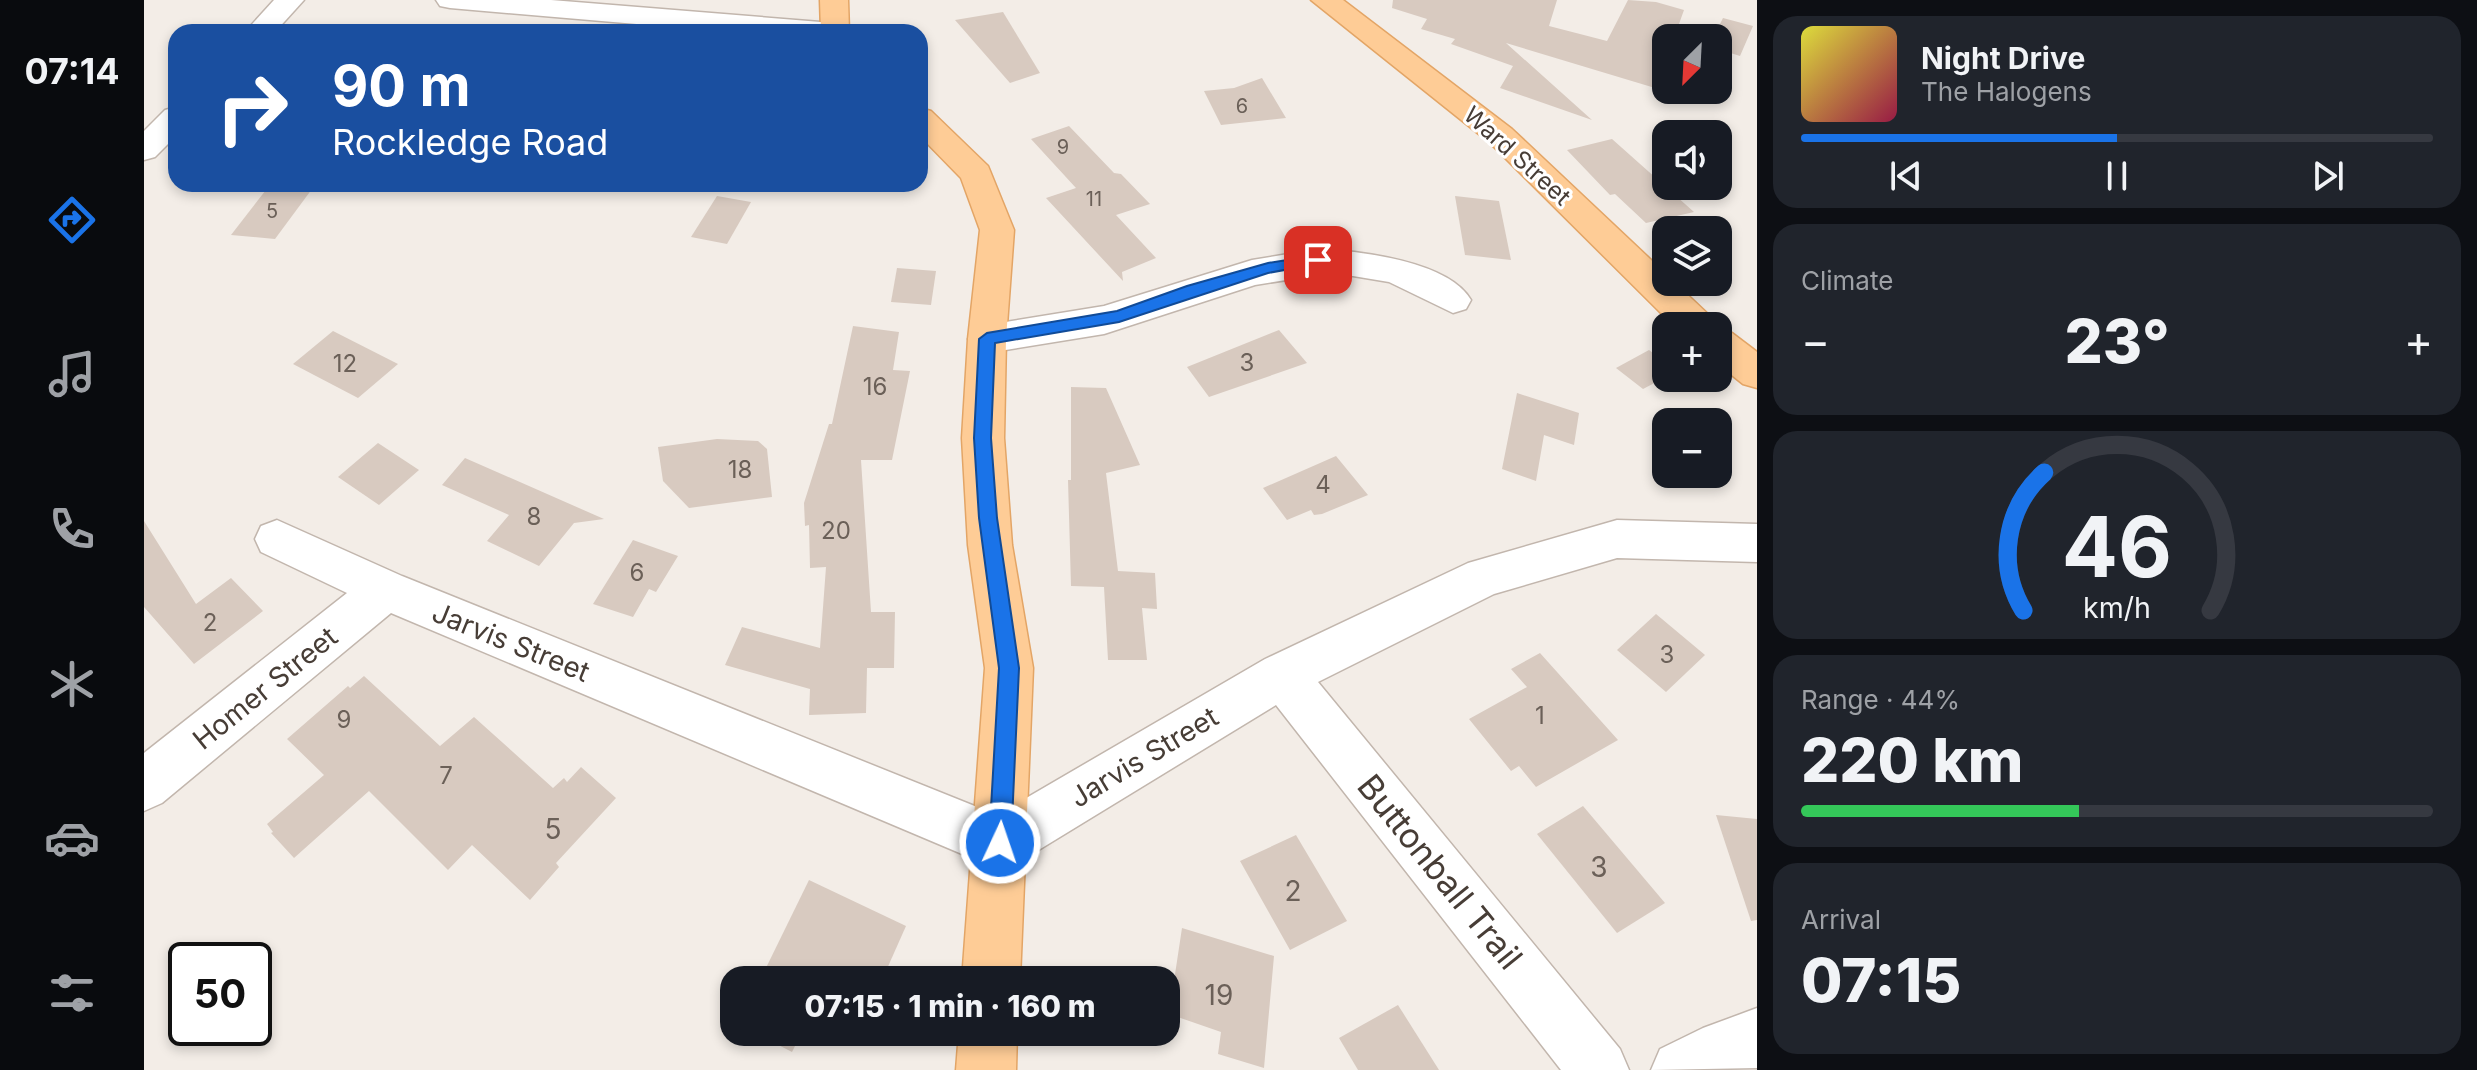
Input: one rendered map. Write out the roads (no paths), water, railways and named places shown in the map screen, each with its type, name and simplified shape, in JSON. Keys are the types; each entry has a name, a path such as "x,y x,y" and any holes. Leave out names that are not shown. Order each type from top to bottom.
{"main road":[{"path":"834,0 834,24"},
{"name":"Ward Street","path":"1325,0 1501,136 1683,312"},
{"path":"928,126 976,174 997,230 987,339 983,438 990,545 1009,668 992,966"},
{"path":"1732,354 1757,373"},
{"path":"986,1070 987,1046"}],"street":[{"path":"267,24 290,0"},
{"path":"450,0 738,24"},
{"path":"144,150 168,125"},
{"path":"987,339 1119,316 1268,268 1318,260 1394,271 1453,300"},
{"name":"Jarvis Street","path":"277,539 386,590 1000,843 1282,675 1484,577 1617,539 1757,543"},
{"name":"Homer Street","path":"144,785 386,590"},
{"name":"Buttonball Trail","path":"1282,675 1599,1070"},
{"path":"1681,1070 1724,1049 1757,1038"}]}
